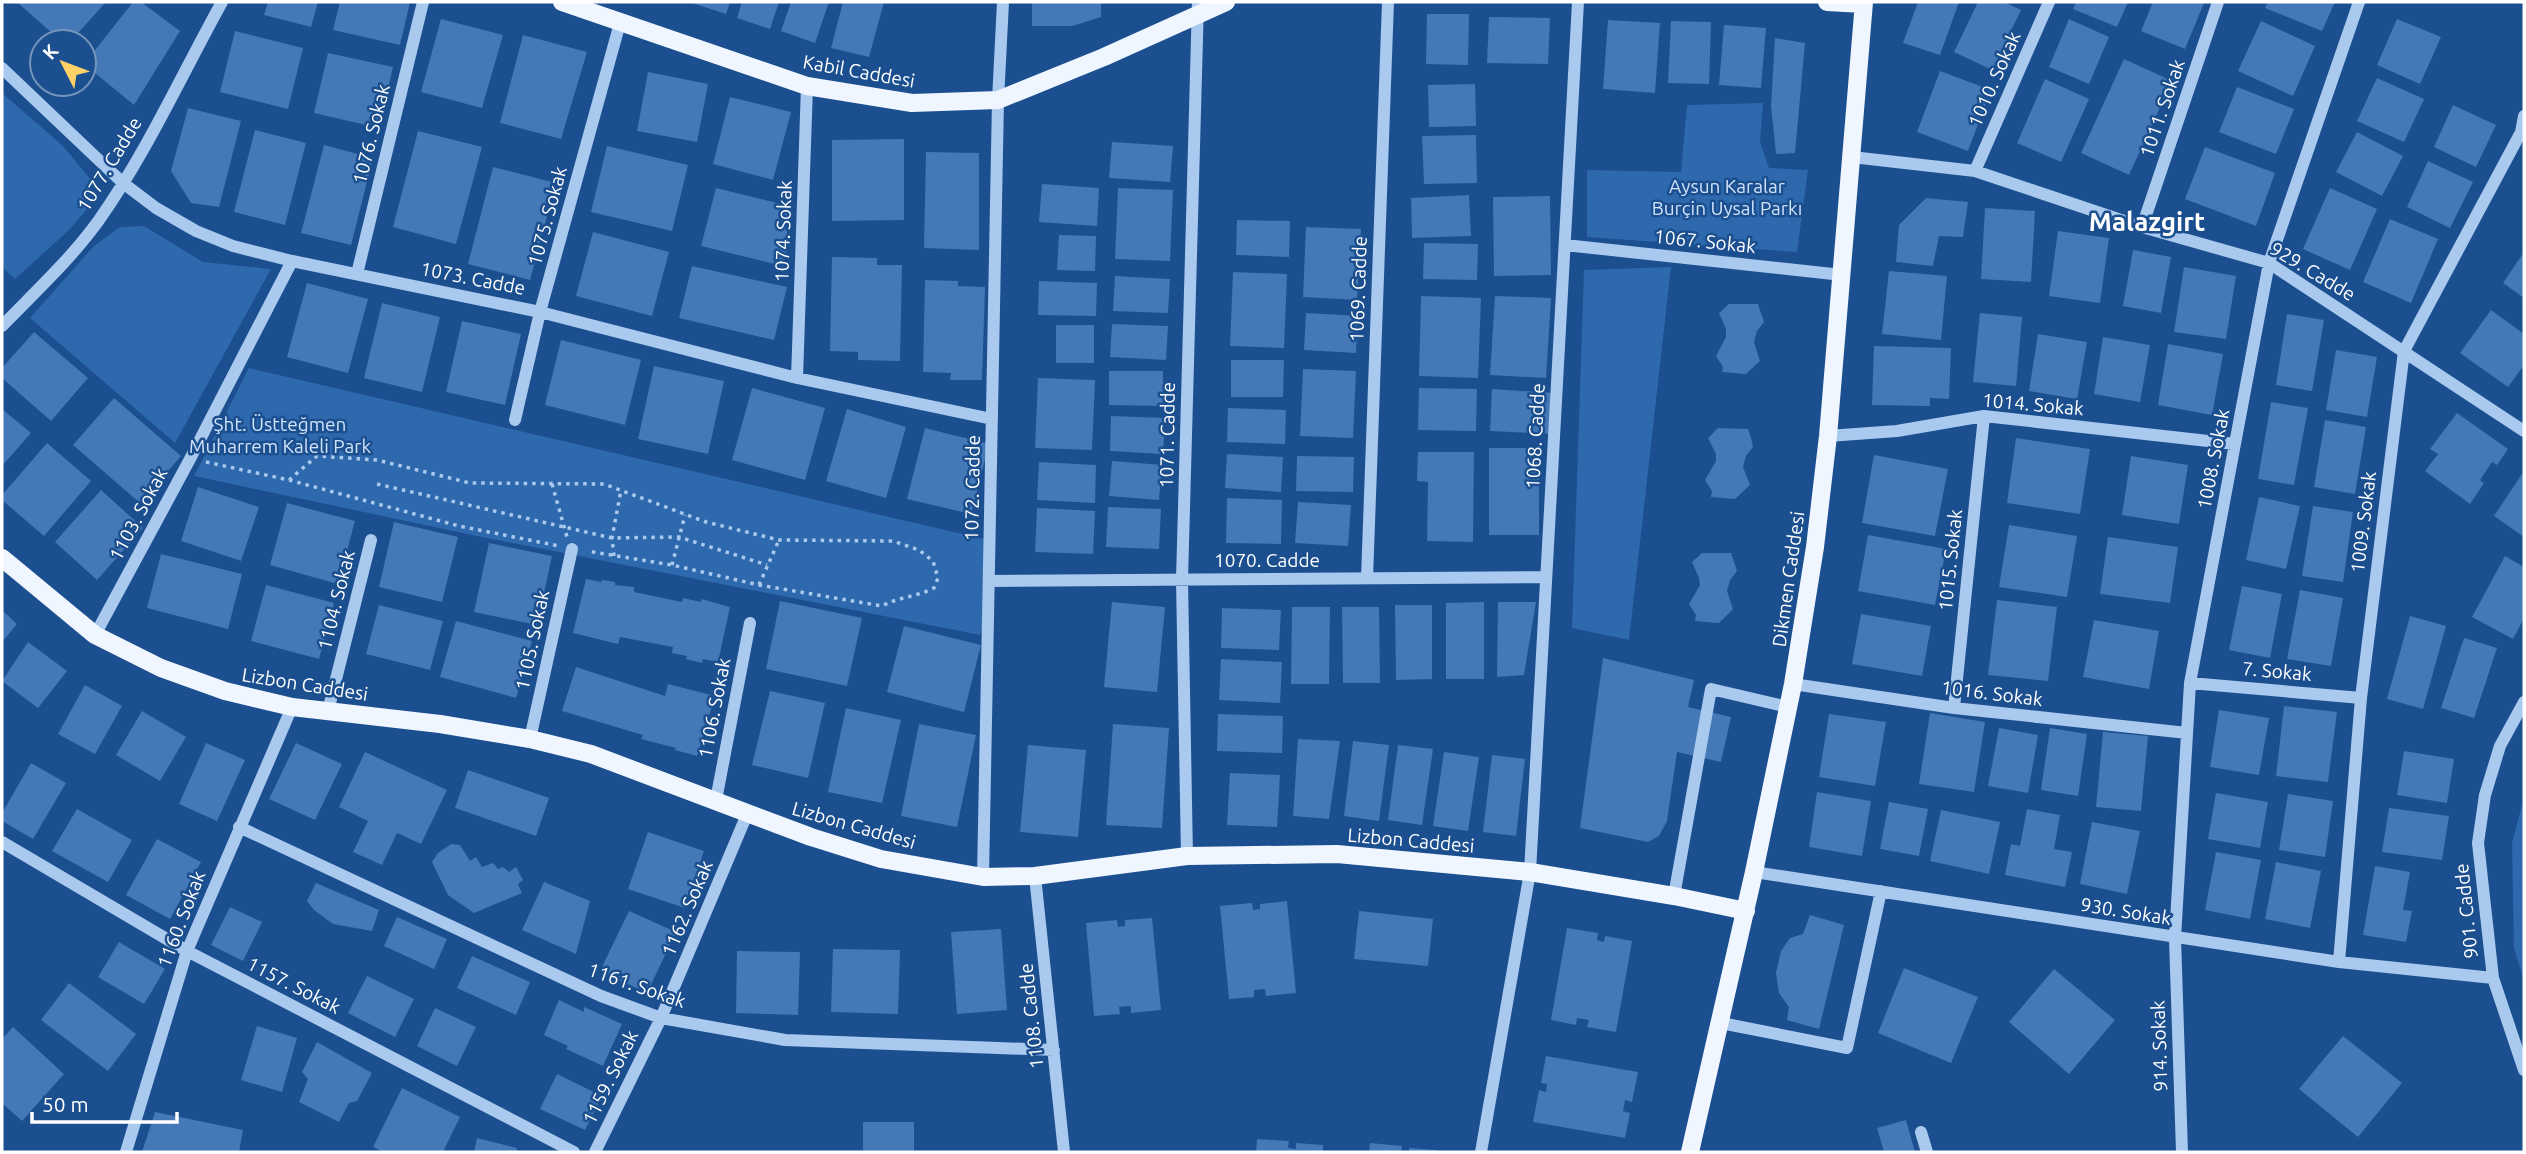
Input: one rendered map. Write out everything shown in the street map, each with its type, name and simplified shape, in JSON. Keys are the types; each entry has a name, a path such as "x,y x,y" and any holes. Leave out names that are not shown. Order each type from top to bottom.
{"main road":[{"name":"Kabil Caddesi","path":"562,2 807,86 912,103 998,100 1197,9 1226,2"},
{"path":"1827,2 1863,3"},
{"name":"Dikmen Caddesi","path":"1690,1152 1746,911 1793,684 1815,547 1828,436 1863,3"},
{"name":"Lizbon Caddesi","path":"2,558 95,635 161,668 212,687 292,707 440,724 530,738 591,754 811,837 881,859 983,877 1035,876 1187,856 1337,854 1530,872 1746,911"}],"street":[{"name":"1077. Cadde","path":"2,326 65,262 97,222 123,183 222,2"},
{"name":"1076. Sokak","path":"357,274 423,2"},
{"name":"1072. Cadde","path":"983,877 998,100 1003,2"},
{"name":"1069. Cadde","path":"1367,578 1388,2"},
{"name":"1068. Cadde","path":"1481,1152 1530,872 1578,2"},
{"name":"1010. Sokak","path":"1975,171 2049,2"},
{"name":"1011. Sokak","path":"2142,227 2218,2"},
{"name":"1008. Sokak","path":"2175,938 2190,683 2269,263 2360,2"},
{"name":"1071. Cadde","path":"1187,856 1182,580 1197,9"},
{"name":"1075. Sokak","path":"515,420 540,312 620,23"},
{"name":"1073. Cadde","path":"2,68 123,183 156,208 233,246 292,261 540,312 797,378 992,419"},
{"name":"1074. Sokak","path":"797,378 807,86"},
{"name":"1009. Sokak","path":"2339,962 2361,698 2404,351 2521,132 2524,116"},
{"name":"929. Cadde","path":"1852,158 1975,171 2142,227 2269,263 2524,431"},
{"name":"1067. Sokak","path":"1565,245 1842,275"},
{"name":"1103. Sokak","path":"95,635 292,261"},
{"name":"1014. Sokak","path":"1828,436 1898,431 1984,416 2235,444"},
{"name":"1015. Sokak","path":"1954,708 1984,416"},
{"name":"1104. Sokak","path":"328,711 370,540"},
{"name":"1105. Sokak","path":"530,738 572,549"},
{"name":"1070. Cadde","path":"989,581 1546,577"},
{"name":"1106. Sokak","path":"716,800 750,623"},
{"name":"7. Sokak","path":"2190,683 2361,698"},
{"name":"1016. Sokak","path":"1793,684 1954,708 2187,733"},
{"path":"1674,896 1711,688 1788,707"},
{"name":"901. Cadde","path":"2524,702 2500,746 2485,795 2478,843 2493,978 2524,1070"},
{"name":"1160. Sokak","path":"126,1152 187,951 292,707"},
{"name":"1162. Sokak","path":"661,1018 748,812"},
{"name":"1161. Sokak","path":"239,827 601,996 661,1018 785,1040 1054,1051"},
{"name":"1157. Sokak","path":"2,842 187,951 574,1152"},
{"name":"930. Sokak","path":"1754,872 2339,962 2493,978"},
{"name":"1108. Cadde","path":"1035,876 1064,1152"},
{"path":"1721,1023 1847,1048 1881,891"},
{"name":"914. Sokak","path":"2175,938 2182,1152"},
{"name":"1159. Sokak","path":"595,1152 661,1018"},
{"path":"1921,1132 1927,1152"}],"path":[{"path":"190,458 289,480 460,526 572,549 672,565 759,585 882,606 896,598 919,596 934,588 938,578 933,561 926,555 893,541 779,540 706,522 604,484 470,483 377,460 317,456 289,480"},
{"path":"377,484 612,538 678,537 767,565"},
{"path":"552,484 562,526 572,549"},
{"path":"614,556 612,538 621,490"},
{"path":"672,565 685,515"},
{"path":"759,585 779,540"}],"green space":[{"path":"2,93 63,146 92,181 89,207 69,230 15,279 2,267"},
{"name":"Aysun Karalar Burçin Uysal Parkı","path":"1763,103 1760,142 1769,168 1808,170 1797,252 1587,237 1587,170 1681,172 1687,105"},
{"path":"144,226 203,262 271,269 175,443 30,318 94,246 120,227"},
{"path":"1671,267 1629,640 1572,628 1584,270"},
{"name":"Şht. Üstteğmen Muharrem Kaleli Park","path":"249,368 984,539 991,609 980,635 472,535 194,476"},
{"path":"2524,798 2524,980 2514,948 2512,843"}],"building":[{"path":"17,2 106,2 83,28 46,28"},
{"path":"133,2 141,2 180,31 134,105 98,75 98,46"},
{"path":"268,2 318,2 311,27 264,15"},
{"path":"340,2 410,2 400,45 333,30"},
{"path":"689,2 730,2 726,14"},
{"path":"742,2 779,2 770,29 737,18"},
{"path":"791,2 829,2 815,43 781,31"},
{"path":"843,2 884,2 869,57 831,48"},
{"path":"1032,2 1101,2 1101,17 1072,26 1032,26"},
{"path":"1918,2 1959,2 1940,55 1903,43"},
{"path":"1978,2 2004,2 2021,10 1992,70 1954,52"},
{"path":"2076,2 2128,2 2117,27 2073,9"},
{"path":"2153,2 2204,3 2185,49 2141,31"},
{"path":"2268,2 2335,2 2322,31 2265,8"},
{"path":"1427,14 1469,14 1468,65 1426,64"},
{"path":"1489,17 1550,18 1548,64 1487,63"},
{"path":"441,19 503,35 482,108 421,92"},
{"path":"2069,19 2109,37 2089,84 2049,67"},
{"path":"2397,19 2441,37 2420,84 2377,65"},
{"path":"1608,20 1660,23 1655,93 1603,89"},
{"path":"1671,21 1711,22 1709,84 1668,83"},
{"path":"2261,21 2315,46 2293,96 2238,71"},
{"path":"1724,25 1766,28 1761,88 1719,85"},
{"path":"235,31 303,48 288,109 220,92"},
{"path":"523,35 587,52 561,139 500,123"},
{"path":"1775,38 1805,43 1795,153 1776,154 1771,106"},
{"path":"328,53 393,67 379,128 314,113"},
{"path":"2124,59 2172,81 2129,175 2081,153"},
{"path":"1940,71 1991,90 1968,151 1917,132"},
{"path":"648,72 708,84 697,142 637,131"},
{"path":"2377,78 2424,99 2404,142 2357,121"},
{"path":"2045,79 2089,99 2061,162 2017,143"},
{"path":"1475,84 1476,126 1429,127 1428,85"},
{"path":"2237,87 2294,109 2276,154 2219,132"},
{"path":"730,97 791,112 773,180 713,164"},
{"path":"2453,105 2496,125 2476,167 2434,147"},
{"path":"188,108 241,121 219,207 191,203 171,171"},
{"path":"255,130 306,143 285,225 234,212"},
{"path":"418,131 482,147 456,244 393,227"},
{"path":"2357,132 2403,156 2382,196 2336,172"},
{"path":"1476,135 1477,183 1424,184 1422,136"},
{"path":"904,139 904,220 832,221 832,140"},
{"path":"1112,142 1173,146 1170,182 1109,178"},
{"path":"324,145 373,158 351,245 301,233"},
{"path":"607,146 688,165 672,231 591,212"},
{"path":"2205,147 2275,173 2256,226 2185,199"},
{"path":"926,152 979,153 979,250 924,248"},
{"path":"2428,161 2473,182 2450,228 2407,207"},
{"path":"493,167 556,183 530,280 468,264"},
{"path":"1042,184 1099,188 1097,226 1039,222"},
{"path":"716,188 793,207 787,234 791,235 783,266 701,246"},
{"path":"1118,188 1173,190 1170,261 1115,259"},
{"path":"2330,188 2377,209 2350,270 2303,249"},
{"path":"1469,195 1471,236 1412,238 1411,198"},
{"path":"1550,196 1551,275 1494,276 1493,197"},
{"path":"1926,198 1968,202 1963,237 1939,236 1933,266 1896,262 1899,225"},
{"path":"1985,208 2035,211 2031,282 1981,279"},
{"path":"2390,219 2438,239 2411,303 2363,282"},
{"path":"1237,220 1290,221 1289,257 1236,255"},
{"path":"1306,227 1361,229 1357,300 1303,297"},
{"path":"2058,231 2109,238 2100,303 2049,296"},
{"path":"593,232 669,252 652,316 576,296"},
{"path":"1059,235 1096,236 1095,271 1057,270"},
{"path":"1424,243 1478,244 1477,280 1423,279"},
{"path":"2133,250 2171,257 2161,313 2123,306"},
{"path":"2524,252 2524,298 2503,283"},
{"path":"832,257 877,258 877,265 902,265 900,361 858,360 858,352 830,351"},
{"path":"692,266 787,287 774,340 679,318"},
{"path":"2184,267 2236,276 2226,339 2174,332"},
{"path":"1889,271 1947,276 1941,340 1882,334"},
{"path":"1233,272 1287,274 1284,348 1230,346"},
{"path":"1115,276 1170,279 1168,313 1113,311"},
{"path":"925,280 958,281 958,286 985,287 982,380 950,380 951,373 923,372"},
{"path":"1039,281 1097,283 1096,316 1038,315"},
{"path":"307,283 368,299 348,373 287,357"},
{"path":"1421,296 1481,298 1478,378 1419,376"},
{"path":"1495,296 1551,298 1546,378 1490,375"},
{"path":"382,303 440,317 422,392 364,378"},
{"path":"1729,304 1758,304 1764,322 1757,331 1754,342 1760,361 1746,374 1722,372 1723,367 1716,356 1726,337 1726,329 1719,313"},
{"path":"2491,310 2524,334 2524,365 2508,387 2460,353"},
{"path":"1306,313 1358,316 1356,353 1304,350"},
{"path":"1980,313 2022,317 2016,386 1973,382"},
{"path":"2287,314 2324,320 2312,391 2276,385"},
{"path":"462,321 521,334 505,405 446,392"},
{"path":"1112,324 1168,326 1166,360 1110,357"},
{"path":"1056,325 1094,325 1094,363 1056,363"},
{"path":"34,332 88,378 51,421 2,378 2,368"},
{"path":"2038,334 2087,342 2077,399 2029,391"},
{"path":"2103,337 2150,345 2140,402 2094,394"},
{"path":"561,340 641,360 625,425 545,405"},
{"path":"2168,344 2223,354 2212,415 2158,405"},
{"path":"1874,346 1951,348 1949,399 1930,398 1930,406 1872,405"},
{"path":"2336,350 2377,357 2367,417 2326,410"},
{"path":"1231,360 1284,360 1283,397 1231,397"},
{"path":"654,366 724,381 708,454 638,439"},
{"path":"1303,369 1356,371 1353,438 1300,436"},
{"path":"1109,371 1163,371 1163,406 1109,405"},
{"path":"1038,378 1095,380 1092,450 1035,448"},
{"path":"752,388 825,408 805,480 732,460"},
{"path":"1419,388 1477,389 1476,431 1418,430"},
{"path":"1492,389 1555,393 1553,434 1490,431"},
{"path":"114,398 181,456 140,503 73,445"},
{"path":"2271,402 2308,408 2294,485 2258,479"},
{"path":"1228,408 1286,410 1285,444 1227,442"},
{"path":"2,409 31,433 2,466"},
{"path":"847,409 906,427 886,498 826,481"},
{"path":"2457,413 2508,449 2497,465 2492,462 2480,480 2484,483 2470,504 2425,471 2438,454 2430,449"},
{"path":"1111,416 1165,418 1163,454 1110,451"},
{"path":"2325,420 2366,427 2355,494 2314,487"},
{"path":"925,428 989,444 971,514 907,499"},
{"path":"1718,428 1748,429 1751,438 1753,447 1746,456 1743,467 1750,485 1735,499 1711,497 1712,491 1705,480 1716,461 1716,454 1708,438"},
{"path":"2016,438 2090,449 2080,514 2007,503"},
{"path":"47,443 91,481 44,536 2,500 2,495"},
{"path":"1489,448 1539,448 1539,535 1489,535"},
{"path":"1418,452 1474,452 1473,542 1427,541 1428,482 1417,481"},
{"path":"1227,454 1283,457 1281,492 1225,488"},
{"path":"1874,455 1948,469 1935,536 1862,523"},
{"path":"1297,456 1354,457 1353,492 1296,491"},
{"path":"2131,456 2188,465 2179,524 2122,515"},
{"path":"1112,461 1162,465 1159,500 1109,496"},
{"path":"1039,462 1096,465 1095,503 1037,500"},
{"path":"2522,474 2524,476 2524,537 2494,516"},
{"path":"198,487 259,507 241,561 181,541"},
{"path":"101,490 143,528 97,580 55,542"},
{"path":"2259,497 2300,506 2286,569 2246,560"},
{"path":"1227,498 1282,500 1281,544 1226,543"},
{"path":"1298,502 1351,505 1348,546 1295,543"},
{"path":"287,503 355,521 338,584 270,565"},
{"path":"2313,506 2353,512 2343,582 2302,576"},
{"path":"1108,507 1161,509 1159,549 1106,547"},
{"path":"1037,508 1095,511 1093,554 1035,552"},
{"path":"394,522 458,537 442,602 379,587"},
{"path":"2009,525 2077,536 2067,597 1999,587"},
{"path":"1868,535 1946,549 1935,605 1858,591"},
{"path":"2108,537 2178,547 2170,603 2100,594"},
{"path":"489,543 552,556 537,625 474,612"},
{"path":"1702,553 1731,553 1737,571 1730,580 1727,591 1733,609 1719,623 1695,621 1696,615 1689,604 1700,585 1692,562"},
{"path":"161,554 242,574 228,629 147,608"},
{"path":"2505,556 2524,567 2524,618 2513,639 2472,617"},
{"path":"586,579 615,582 615,585 634,587 634,592 682,602 683,598 701,602 701,599 730,607 718,662 703,659 702,663 686,659 687,656 672,653 673,647 620,637 618,644 573,633"},
{"path":"266,585 334,603 319,659 251,641"},
{"path":"2242,586 2282,594 2270,658 2229,650"},
{"path":"2300,590 2343,598 2331,666 2287,659"},
{"path":"1997,600 2057,607 2048,681 1988,675"},
{"path":"780,601 862,618 847,686 766,669"},
{"path":"1112,602 1165,607 1157,692 1104,687"},
{"path":"1484,602 1484,679 1446,679 1446,603"},
{"path":"1498,602 1536,602 1524,675 1497,677"},
{"path":"379,605 443,621 430,670 366,654"},
{"path":"1395,605 1432,605 1432,679 1396,680"},
{"path":"1292,607 1330,607 1329,684 1291,684"},
{"path":"1342,607 1379,607 1380,683 1343,683"},
{"path":"1222,608 1281,610 1279,650 1221,648"},
{"path":"2,610 17,624 2,642"},
{"path":"1861,614 1931,626 1922,676 1852,664"},
{"path":"2410,616 2446,626 2423,709 2387,699"},
{"path":"2094,620 2159,631 2149,689 2083,677"},
{"path":"456,621 532,641 516,698 440,677"},
{"path":"904,626 981,645 964,712 887,692"},
{"path":"2464,638 2497,648 2474,718 2441,708"},
{"path":"28,642 67,671 38,708 2,681"},
{"path":"1603,658 1694,680 1688,707 1731,717 1721,762 1677,752 1667,821 1659,836 1648,842 1580,828"},
{"path":"1221,659 1282,662 1280,703 1219,700"},
{"path":"576,667 665,696 668,684 715,696 697,756 641,739 643,735 562,711"},
{"path":"85,685 122,706 95,754 58,734"},
{"path":"770,691 825,703 808,778 752,765"},
{"path":"2284,706 2337,712 2328,782 2276,776"},
{"path":"846,708 901,720 882,803 828,792"},
{"path":"2219,710 2269,718 2259,775 2210,767"},
{"path":"142,711 186,737 160,781 116,755"},
{"path":"1930,713 1985,722 1974,792 1919,784"},
{"path":"1218,714 1283,716 1282,753 1217,751"},
{"path":"1829,714 1886,722 1875,786 1819,777"},
{"path":"919,724 976,735 957,827 901,816"},
{"path":"1113,724 1169,728 1162,828 1106,825"},
{"path":"1999,728 2038,735 2028,793 1988,786"},
{"path":"2050,728 2087,734 2078,796 2041,790"},
{"path":"2103,732 2148,736 2141,811 2096,807"},
{"path":"1298,739 1340,741 1329,819 1293,816"},
{"path":"1353,741 1389,745 1379,821 1344,816"},
{"path":"206,743 245,760 217,821 179,804"},
{"path":"296,743 342,764 315,820 269,799"},
{"path":"1028,745 1086,750 1078,837 1020,832"},
{"path":"1398,745 1433,749 1422,825 1388,820"},
{"path":"2404,751 2454,759 2447,803 2397,795"},
{"path":"365,752 447,790 421,844 397,833 382,865 353,852 368,821 339,807"},
{"path":"1444,752 1479,757 1468,831 1433,826"},
{"path":"1492,755 1525,759 1516,836 1483,832"},
{"path":"31,763 66,783 33,839 2,821 2,813"},
{"path":"468,770 549,798 536,836 455,808"},
{"path":"1230,773 1280,775 1277,827 1227,825"},
{"path":"1817,792 1871,801 1862,856 1809,847"},
{"path":"2216,793 2268,802 2260,848 2208,839"},
{"path":"2288,794 2333,801 2325,857 2279,850"},
{"path":"1889,802 1928,809 1919,856 1880,849"},
{"path":"2389,808 2449,816 2442,860 2382,852"},
{"path":"77,809 132,840 108,882 52,851"},
{"path":"2027,809 2060,815 2054,849 2072,852 2065,887 2005,875 2011,844 2020,846"},
{"path":"1941,810 2000,822 1989,874 1930,861"},
{"path":"2092,822 2140,831 2127,894 2080,884"},
{"path":"648,832 704,851 685,908 628,889"},
{"path":"157,839 201,862 170,919 126,895"},
{"path":"451,844 460,845 470,861 476,857 482,867 493,863 498,869 503,867 509,872 516,867 523,880 518,884 522,893 474,913 448,895 432,862 438,853"},
{"path":"2216,852 2261,860 2250,919 2205,910"},
{"path":"2276,862 2321,871 2310,928 2265,919"},
{"path":"2375,866 2410,872 2403,910 2412,911 2406,942 2363,935"},
{"path":"544,882 590,901 576,954 522,930"},
{"path":"316,883 379,910 372,931 333,924 314,910 307,901"},
{"path":"1287,901 1296,993 1266,996 1265,989 1254,990 1254,997 1229,999 1220,906 1252,903 1253,910 1260,909 1260,904"},
{"path":"230,907 262,922 243,961 211,945"},
{"path":"629,911 676,932 647,993 600,971"},
{"path":"1359,911 1433,919 1428,966 1354,959"},
{"path":"1810,915 1844,925 1819,1029 1787,1020 1789,1007 1779,993 1776,973 1781,951 1790,938 1803,934"},
{"path":"397,917 447,939 434,969 384,946"},
{"path":"1152,918 1161,1010 1131,1013 1131,1006 1119,1007 1120,1014 1094,1016 1086,923 1117,920 1118,927 1125,926 1125,920"},
{"path":"1567,928 1598,933 1597,940 1604,942 1605,936 1632,941 1616,1032 1587,1027 1589,1020 1577,1018 1576,1025 1551,1020"},
{"path":"1001,929 1007,1010 957,1014 951,932"},
{"path":"119,942 165,969 144,1004 98,977"},
{"path":"833,949 900,950 898,1014 831,1012"},
{"path":"737,951 800,952 798,1015 736,1013"},
{"path":"472,956 530,982 516,1015 457,988"},
{"path":"1904,968 1978,997 1951,1063 1878,1033"},
{"path":"2054,969 2115,1020 2069,1074 2009,1022"},
{"path":"367,976 414,999 395,1037 348,1013"},
{"path":"69,983 136,1034 108,1071 41,1020"},
{"path":"559,1000 584,1012 584,1007 622,1024 603,1066 566,1049 568,1046 544,1035"},
{"path":"435,1008 476,1027 457,1066 417,1046"},
{"path":"257,1026 297,1038 282,1092 241,1080"},
{"path":"13,1027 64,1074 22,1121 2,1103 2,1039"},
{"path":"2343,1036 2402,1083 2358,1137 2299,1089"},
{"path":"317,1042 372,1073 357,1101 349,1103 339,1122 299,1102 308,1079 302,1072"},
{"path":"1546,1056 1638,1072 1632,1102 1625,1100 1623,1111 1630,1113 1625,1138 1533,1122 1539,1090 1546,1092 1547,1084 1541,1083"},
{"path":"557,1074 602,1096 585,1130 540,1109"},
{"path":"402,1088 460,1117 443,1152 384,1152 373,1147"},
{"path":"155,1112 243,1130 239,1152 142,1152"},
{"path":"1906,1120 1915,1152 1884,1152 1877,1128"},
{"path":"863,1122 914,1122 914,1152 863,1152"},
{"path":"477,1138 517,1148 516,1152 474,1152"},
{"path":"1257,1139 1289,1141 1288,1148 1296,1149 1296,1143 1323,1145 1323,1152 1256,1152"},
{"path":"1370,1143 1402,1146 1401,1152 1369,1152"},
{"path":"1409,1148 1436,1150 1436,1152 1409,1152"}],"district":[{"name":"Malazgirt","path":"2147,221"}]}
